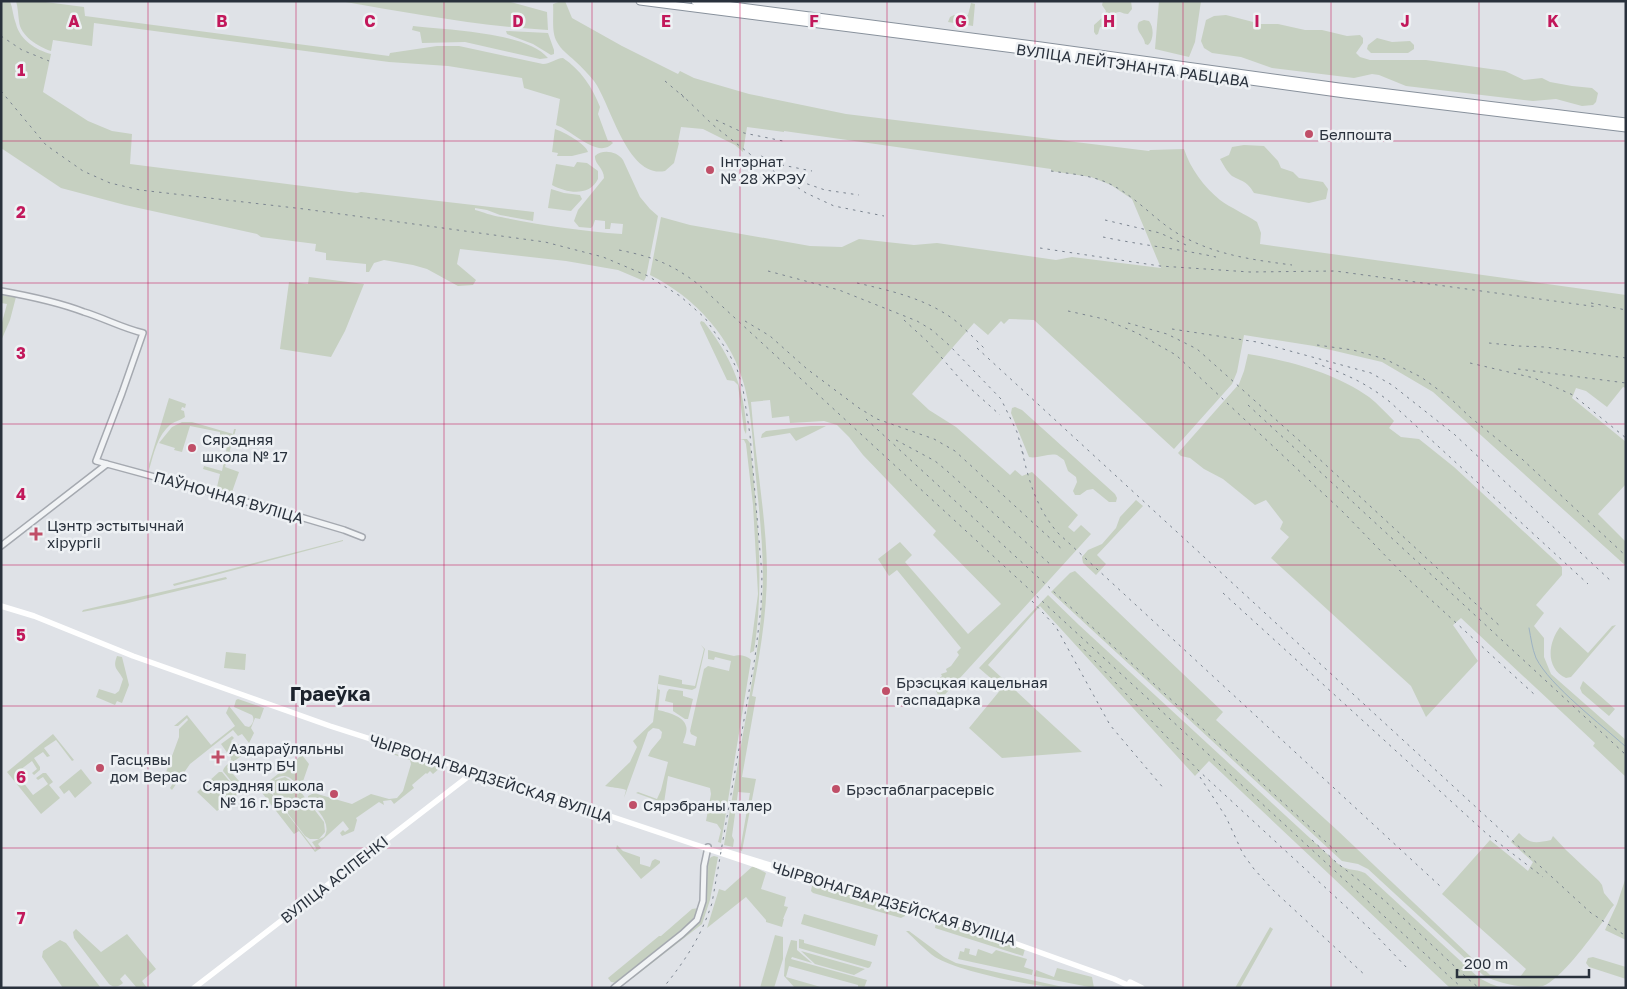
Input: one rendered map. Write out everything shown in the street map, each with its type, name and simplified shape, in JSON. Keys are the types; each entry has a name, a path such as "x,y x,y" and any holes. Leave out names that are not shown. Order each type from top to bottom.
{"highway":[{"name":"ВУЛІЦА ЛЕЙТЭНАНТА РАБЦАВА","path":"640,1 1032,51 1345,94 1626,128"},
{"name":"ВУЛІЦА ЛЕЙТЭНАНТА РАБЦАВА","path":"695,1 1338,87 1626,122"}],"main road":[{"name":"ЧЫРВОНАГВАРДЗЕЙСКАЯ ВУЛІЦА","path":"1,606 30,614 133,656 360,736 700,845 780,873 977,930 1134,988"},
{"name":"ВУЛІЦА АСІПЕНКІ","path":"194,988 474,772"},
{"name":"ЧЫРВОНАГВАРДЗЕЙСКАЯ ВУЛІЦА","path":"708,848 936,913 1120,977 1142,988"}],"street":[{"name":"ПАЎНОЧНАЯ ВУЛІЦА","path":"1,291 22,294 80,310 126,329 143,333 96,461 280,511 344,530 362,538"},
{"path":"1,546 107,464"},
{"path":"614,988 697,920 704,901 704,866 708,848"}],"green space":[{"path":"1,1 10,1 18,30 29,44 51,54 43,92 88,121 112,131 132,134 130,164 357,193 534,212 533,221 475,208 475,210 494,216 531,223 622,234 623,224 611,223 610,229 605,229 605,221 595,220 591,228 579,227 574,221 578,210 604,178 595,156 601,152 613,153 623,160 640,197 658,216 646,277 644,281 618,270 566,261 460,249 457,264 476,280 473,285 458,286 427,269 413,265 384,260 374,263 369,272 366,272 366,264 326,260 326,253 315,251 316,244 261,237 257,234 125,205 61,188 1,148"},
{"path":"16,1 38,1 84,7 85,16 389,56 390,53 437,46 459,46 543,64 563,58 580,73 590,86 600,107 598,114 608,141 613,143 607,147 593,146 556,125 560,99 524,88 522,78 448,66 389,62 94,23 92,46 53,40 51,51 36,44 26,36 20,26"},
{"path":"340,1 507,1 547,12 548,30 470,22"},
{"path":"565,1 572,18 678,74 680,71 694,78 749,94 846,114 1149,151 1184,149 1194,170 1214,195 1257,222 1261,233 1260,244 1626,295 1626,388 1623,387 1607,407 1586,391 1576,388 1572,398 1626,442 1626,484 1598,514 1626,542 1626,566 1433,392 1382,362 1314,346 1244,335 1237,372 1232,384 1174,449 1034,320 1009,319 1004,324 1001,321 988,335 974,323 912,394 929,410 956,427 1010,475 1015,470 1022,476 1032,472 1078,515 1068,527 1074,532 1081,525 1091,534 939,701 935,701 938,695 933,684 942,676 941,674 947,672 946,669 951,666 959,655 957,652 961,648 897,570 889,576 878,559 900,542 912,555 905,562 968,634 1001,604 933,535 936,531 837,425 824,421 790,423 789,416 772,418 770,400 751,402 765,528 767,586 758,665 752,696 756,697 742,777 756,779 742,851 740,850 750,793 738,792 732,836 734,840 733,847 724,845 756,657 762,602 762,540 752,433 745,388 739,370 722,337 710,321 682,295 650,275 661,217 690,225 810,246 842,247 859,239 914,245 937,243 1056,260 1072,257 1161,268 1132,199 1111,185 1091,177 1051,171 1051,169 747,127 743,152 735,145 703,129 681,127 674,163 665,171 652,170 640,164 630,152 594,81 557,42 553,29 553,4"},
{"path":"1103,1 1131,1 1132,9 1128,14 1115,13 1111,18 1108,29 1100,27 1096,35 1094,25 1104,16 1106,11 1102,5"},
{"path":"1159,1 1201,1 1195,42 1189,57 1155,49"},
{"path":"971,3 975,4 973,26 948,22 950,17 954,15 968,15"},
{"path":"1226,15 1261,24 1278,24 1305,30 1322,30 1347,36 1360,35 1363,38 1363,43 1356,53 1360,57 1370,60 1426,60 1505,71 1524,80 1542,78 1550,82 1592,88 1598,93 1596,102 1593,105 1582,106 1556,99 1533,101 1406,86 1372,74 1354,78 1272,68 1241,57 1212,53 1204,48 1201,41 1206,20 1214,16"},
{"path":"1149,21 1152,30 1152,37 1148,45 1145,44 1138,31 1139,22"},
{"path":"413,26 465,31 505,38 537,49 548,58 540,59 465,42 422,43 420,32 412,30"},
{"path":"506,31 548,33 554,54 551,55 533,44 507,34"},
{"path":"1377,38 1392,42 1410,41 1414,45 1414,49 1408,53 1371,53 1367,49 1368,45"},
{"path":"555,129 569,135 588,152 572,156 557,156 558,153 552,152"},
{"path":"1244,145 1264,146 1278,161 1281,168 1293,172 1299,178 1323,182 1328,189 1326,199 1309,203 1254,193 1247,184 1230,174 1220,159 1229,155 1232,147"},
{"path":"577,162 587,163 598,171 598,179 594,185 589,189 577,192 564,190 552,185 556,164 574,167"},
{"path":"551,189 580,195 582,199 571,211 548,208"},
{"path":"309,277 364,284 345,331 331,357 280,349 289,282 308,284"},
{"path":"1,295 16,297 10,320 1,341 1,326 7,304 1,303"},
{"path":"701,321 704,322 726,354 736,376 743,401 746,434 738,385 734,381 727,380 700,323"},
{"path":"1248,354 1295,364 1326,374 1369,397 1394,421 1389,428 1401,437 1419,439 1454,467 1562,567 1562,575 1536,605 1544,613 1534,626 1544,638 1544,657 1551,674 1626,740 1626,777 1593,746 1595,743 1461,618 1453,625 1478,661 1426,717 1411,686 1271,558 1289,537 1280,529 1283,522 1266,500 1255,505 1223,479 1204,469 1190,458 1181,456 1178,453 1239,384"},
{"path":"169,398 186,404 185,408 182,407 181,410 184,411 185,417 171,424 162,434 149,470 149,464"},
{"path":"1015,407 1022,410 1115,494 1116,502 1109,502 1093,489 1087,490 1080,495 1075,495 1073,491 1077,482 1076,477 1068,471 1064,460 1057,455 1029,457 1011,413 1012,408"},
{"path":"182,422 192,422 233,434 234,429 236,429 225,467 239,472 232,492 197,483 217,487 220,474 203,469 204,466 222,471 229,437 220,435 220,432 190,426 182,452 159,443 172,427"},
{"path":"826,426 796,441 790,433 761,438 762,434 766,431"},
{"path":"740,439 747,439 750,443 759,547 759,599 757,625 754,651 750,653 758,594 753,505 746,444 744,440"},
{"path":"1136,500 1143,506 1097,555 1106,564 1096,575 1083,563 1082,557 1088,550 1102,544 1116,528 1120,517"},
{"path":"343,540 174,586 173,584"},
{"path":"1075,571 1223,712 1216,720 1337,830 1490,975 1520,977 1526,969 1442,894 1490,840 1528,871 1533,862 1511,842 1519,833 1527,840 1534,842 1551,840 1553,836 1599,881 1604,893 1614,905 1574,958 1558,976 1543,986 1512,985 1483,975 1368,869 1358,864 1342,861 1051,592 1070,573"},
{"path":"226,577 227,579 124,604 82,612 83,610"},
{"path":"1048,595 1337,863 1344,868 1365,873 1479,978 1502,988 1450,988 1209,761 1195,776 1040,606 988,665 1082,752 1002,758 969,728 1002,688 979,668"},
{"path":"1616,625 1571,677 1566,678 1559,674 1552,662 1551,648 1560,627 1588,653 1612,626"},
{"path":"701,645 705,649 696,688 692,690 658,684 658,689 660,690 658,710 674,715 682,720 686,728 683,743 695,746 697,737 691,734 690,731 704,669 708,666 729,671 731,661 715,657 714,660 708,659 708,650 748,657 751,660 721,843 718,842 721,830 717,824 706,821 711,794 710,788 668,776 664,803 636,793 638,792 657,799 661,790 668,762 648,756 661,738 662,732 659,729 653,728 648,732 624,798 626,790 605,786 630,762 637,747 633,741 653,722 659,675 682,680 682,684 695,686 704,649"},
{"path":"226,652 246,654 245,670 224,668"},
{"path":"117,656 122,657 129,685 122,703 117,701 115,705 96,697 99,689 115,694 119,691 123,679 115,666"},
{"path":"1583,681 1615,709 1609,716 1582,693 1580,688"},
{"path":"669,689 683,691 683,696 693,699 688,719 673,711 673,703 665,701"},
{"path":"238,699 264,708 260,719 255,718 251,728 254,733 249,743 242,734 238,736 233,730 190,764 172,790 170,788 173,783 167,780 165,775 179,737 179,729 188,720 187,718 178,726 174,726 187,715 211,745 235,726 226,713 229,706 245,726 249,727 252,723 252,715 234,707"},
{"path":"53,734 74,760 72,761 56,740 44,748 50,756 47,757 43,752 34,758 40,770 34,775 32,773 37,769 32,761 16,773 33,795 48,784 43,777 38,780 36,778 43,773 46,773 53,782 49,785 60,798 41,814 7,772"},
{"path":"232,736 234,738 231,741 235,747 239,744 242,748 237,751 241,756 227,767 245,788 240,792 223,771 231,758 221,744"},
{"path":"393,753 440,768 433,774 430,771 426,773 412,785 414,788 394,804 391,800 383,801 384,805 379,802 356,818 354,831 342,836 340,833 343,830 345,832 349,829 343,821 318,844 321,848 315,852 299,831 294,834 259,789 302,755 309,764 301,787 285,776 275,779 271,790 266,786 315,850 316,848 312,842 324,837 326,827 325,821 308,799 308,796 314,793 352,804 371,794 389,799 397,798 403,791 411,764 410,760"},
{"path":"81,769 92,783 75,798 69,790 64,794 59,787"},
{"path":"219,772 222,772 239,793 217,811 197,792"},
{"path":"285,777 293,782 324,822 325,832 319,839 310,839 305,836 273,794 272,787 275,780"},
{"path":"617,845 623,851 640,857 640,864 650,867 655,859 660,861 660,863 641,879 616,849"},
{"path":"714,856 718,857 710,900 702,924 633,978 634,975 697,923 704,908 708,861"},
{"path":"753,866 766,873 761,889 786,897 784,906 788,907 782,927 766,922 746,897 707,928 719,889 725,891"},
{"path":"1626,877 1626,940 1605,930 1617,904"},
{"path":"812,886 903,909 905,916 901,918 813,893 811,891"},
{"path":"699,908 694,918 675,938 617,983 611,982 608,978 692,909"},
{"path":"804,914 878,935 875,946 801,924"},
{"path":"940,920 1025,949 1023,956 935,928 936,921"},
{"path":"1270,927 1273,929 1240,988 1235,988"},
{"path":"76,929 101,952 127,934 156,969 142,981 147,988 137,988 125,974 120,979 123,983 120,985 109,984 74,938 73,932"},
{"path":"906,931 909,931 944,957 956,963 1067,988 1019,982 947,963 935,957"},
{"path":"775,935 783,937 783,959 774,988 760,988"},
{"path":"799,939 804,940 804,943 872,962 868,968 799,948"},
{"path":"60,940 66,943 101,988 63,988 42,957 43,951"},
{"path":"791,940 797,941 797,950 812,963 792,957 791,959 867,980 864,988 858,988 858,985 789,966 786,977 824,988 795,988 784,976 785,959"},
{"path":"965,948 970,949 969,954 976,956 978,949 992,954 996,950 1027,959 1024,967 1033,970 1032,975 958,959 960,951 964,952"},
{"path":"801,951 865,969 854,975 815,964"},
{"path":"1593,957 1626,967 1626,979 1589,967 1586,963 1588,958"},
{"path":"1057,968 1092,977 1094,988 1034,976 1036,970 1054,977"}],"waterway":[{"path":"1529,628 1536,658 1543,669 1564,693 1626,747"}],"railway":[{"path":"1,36 22,50 49,61"},
{"path":"665,81 686,99"},
{"path":"1,91 46,145 83,171 110,183 140,190 304,209 545,242 603,257 648,276 680,296 705,318 728,352 737,369 743,389 750,435 762,575 761,608 755,657 712,903 703,927 692,948 663,988"},
{"path":"681,94 713,125 760,162 806,193 834,206 884,216"},
{"path":"716,120 744,133 783,141"},
{"path":"761,156 777,164 812,171"},
{"path":"1051,171 1089,177 1110,184 1120,189 1182,236 1208,248 1249,259 1292,265"},
{"path":"793,179 825,190 859,195"},
{"path":"1105,220 1160,233 1186,245"},
{"path":"1103,237 1216,257"},
{"path":"1040,248 1160,266 1250,272 1335,271 1598,307"},
{"path":"619,250 642,255 661,262 698,284 1462,988"},
{"path":"768,271 839,290 917,321 932,330 1001,399 1017,432 1024,457"},
{"path":"857,283 909,297 934,307 957,322 985,349"},
{"path":"1591,303 1626,310"},
{"path":"1068,311 1104,319 1137,333 1176,355 1343,512 1406,577 1535,695"},
{"path":"904,320 929,343 960,379 1000,415"},
{"path":"745,321 770,336 807,369 859,408 877,419 934,439 955,451 1064,551"},
{"path":"1128,323 1167,334 1197,349 1302,443 1502,628"},
{"path":"1172,329 1257,342 1371,373 1392,385 1454,434 1612,582"},
{"path":"1489,343 1545,347 1626,358"},
{"path":"1317,345 1353,350 1385,359 1421,377 1451,399 1522,459 1626,556"},
{"path":"977,348 1591,913 1626,936"},
{"path":"1315,363 1354,379 1390,402 1588,584"},
{"path":"1470,363 1534,378 1573,395 1626,438"},
{"path":"1518,369 1626,383"},
{"path":"1248,405 1626,755"},
{"path":"866,419 1339,854"},
{"path":"896,440 935,461 1051,565"},
{"path":"1022,451 1039,505 1058,533 1440,886"},
{"path":"1223,593 1487,834 1543,877"},
{"path":"1032,601 1056,627 1110,725 1165,790"},
{"path":"1079,644 1199,771 1368,927 1408,969"},
{"path":"1200,777 1226,817 1243,854 1254,869 1274,891 1366,976"},
{"path":"1312,840 1337,863 1384,900 1479,988"}],"place":[{"name":"Белпошта","path":"1309,134"},
{"name":"Інтэрнат № 28 ЖРЭУ","path":"710,170"},
{"name":"Сярэдняя школа № 17","path":"192,448"},
{"name":"Цэнтр эстытычнай хірургіі","path":"36,534"},
{"name":"Брэсцкая кацельная гаспадарка","path":"886,691"},
{"name":"Аздараўляльны цэнтр БЧ","path":"218,757"},
{"name":"Гасцявы дом Верас","path":"100,768"},
{"name":"Брэстаблаграсервіс","path":"836,789"},
{"name":"Сярэдняя школа № 16 г. Брэста","path":"334,794"},
{"name":"Сярэбраны талер","path":"633,805"}],"district":[{"name":"Граеўка","path":"330,693"}]}
